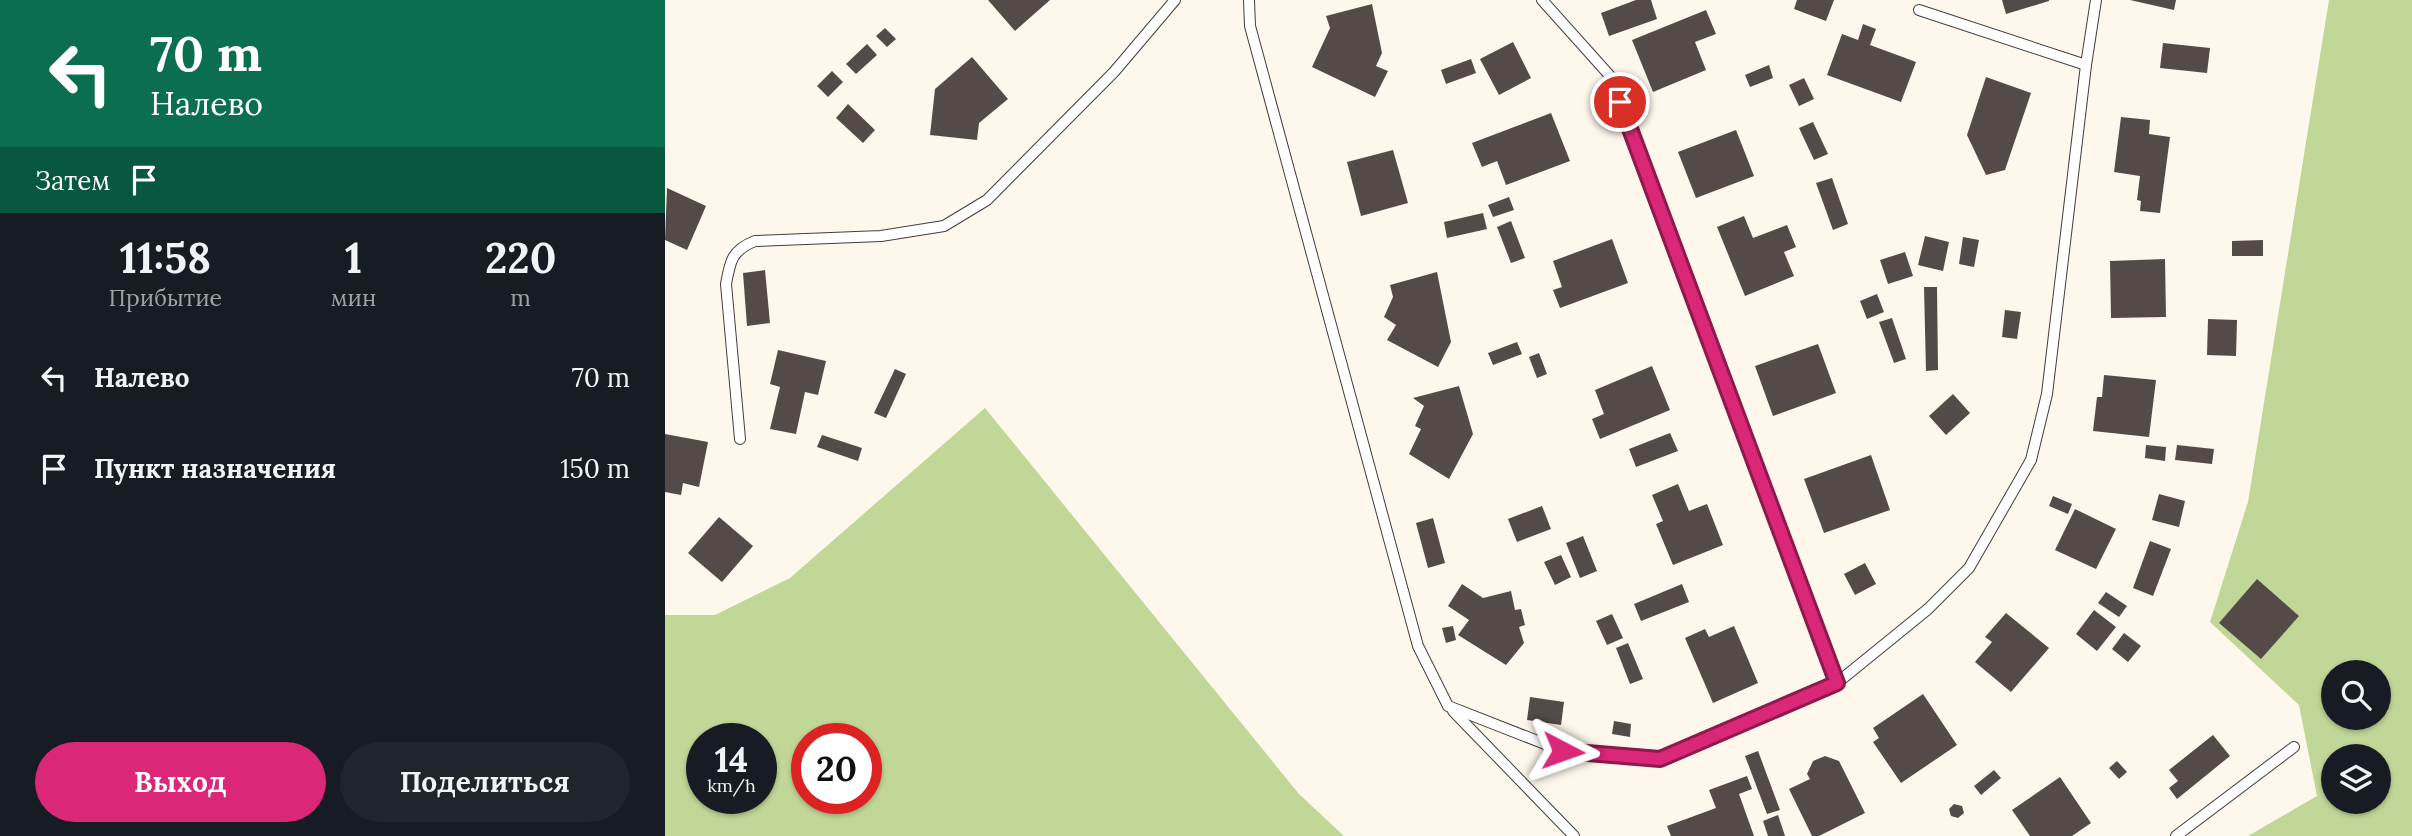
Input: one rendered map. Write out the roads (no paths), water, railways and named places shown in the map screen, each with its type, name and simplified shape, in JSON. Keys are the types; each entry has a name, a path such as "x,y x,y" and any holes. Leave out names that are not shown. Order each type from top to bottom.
{"lane":[{"path":"740,439 726,284 730,260 742,246 755,241 881,236 944,226 987,200 1114,72 1175,0"},
{"path":"1249,0 1250,26 1418,646 1448,706 1574,836"},
{"path":"1542,0 1611,77 1837,683"},
{"path":"1448,706 1563,751 1660,759 1837,683 1928,609 1969,568 2031,460 2047,394 2096,0"},
{"path":"1919,10 2086,65"},
{"path":"2176,836 2294,747"}]}
